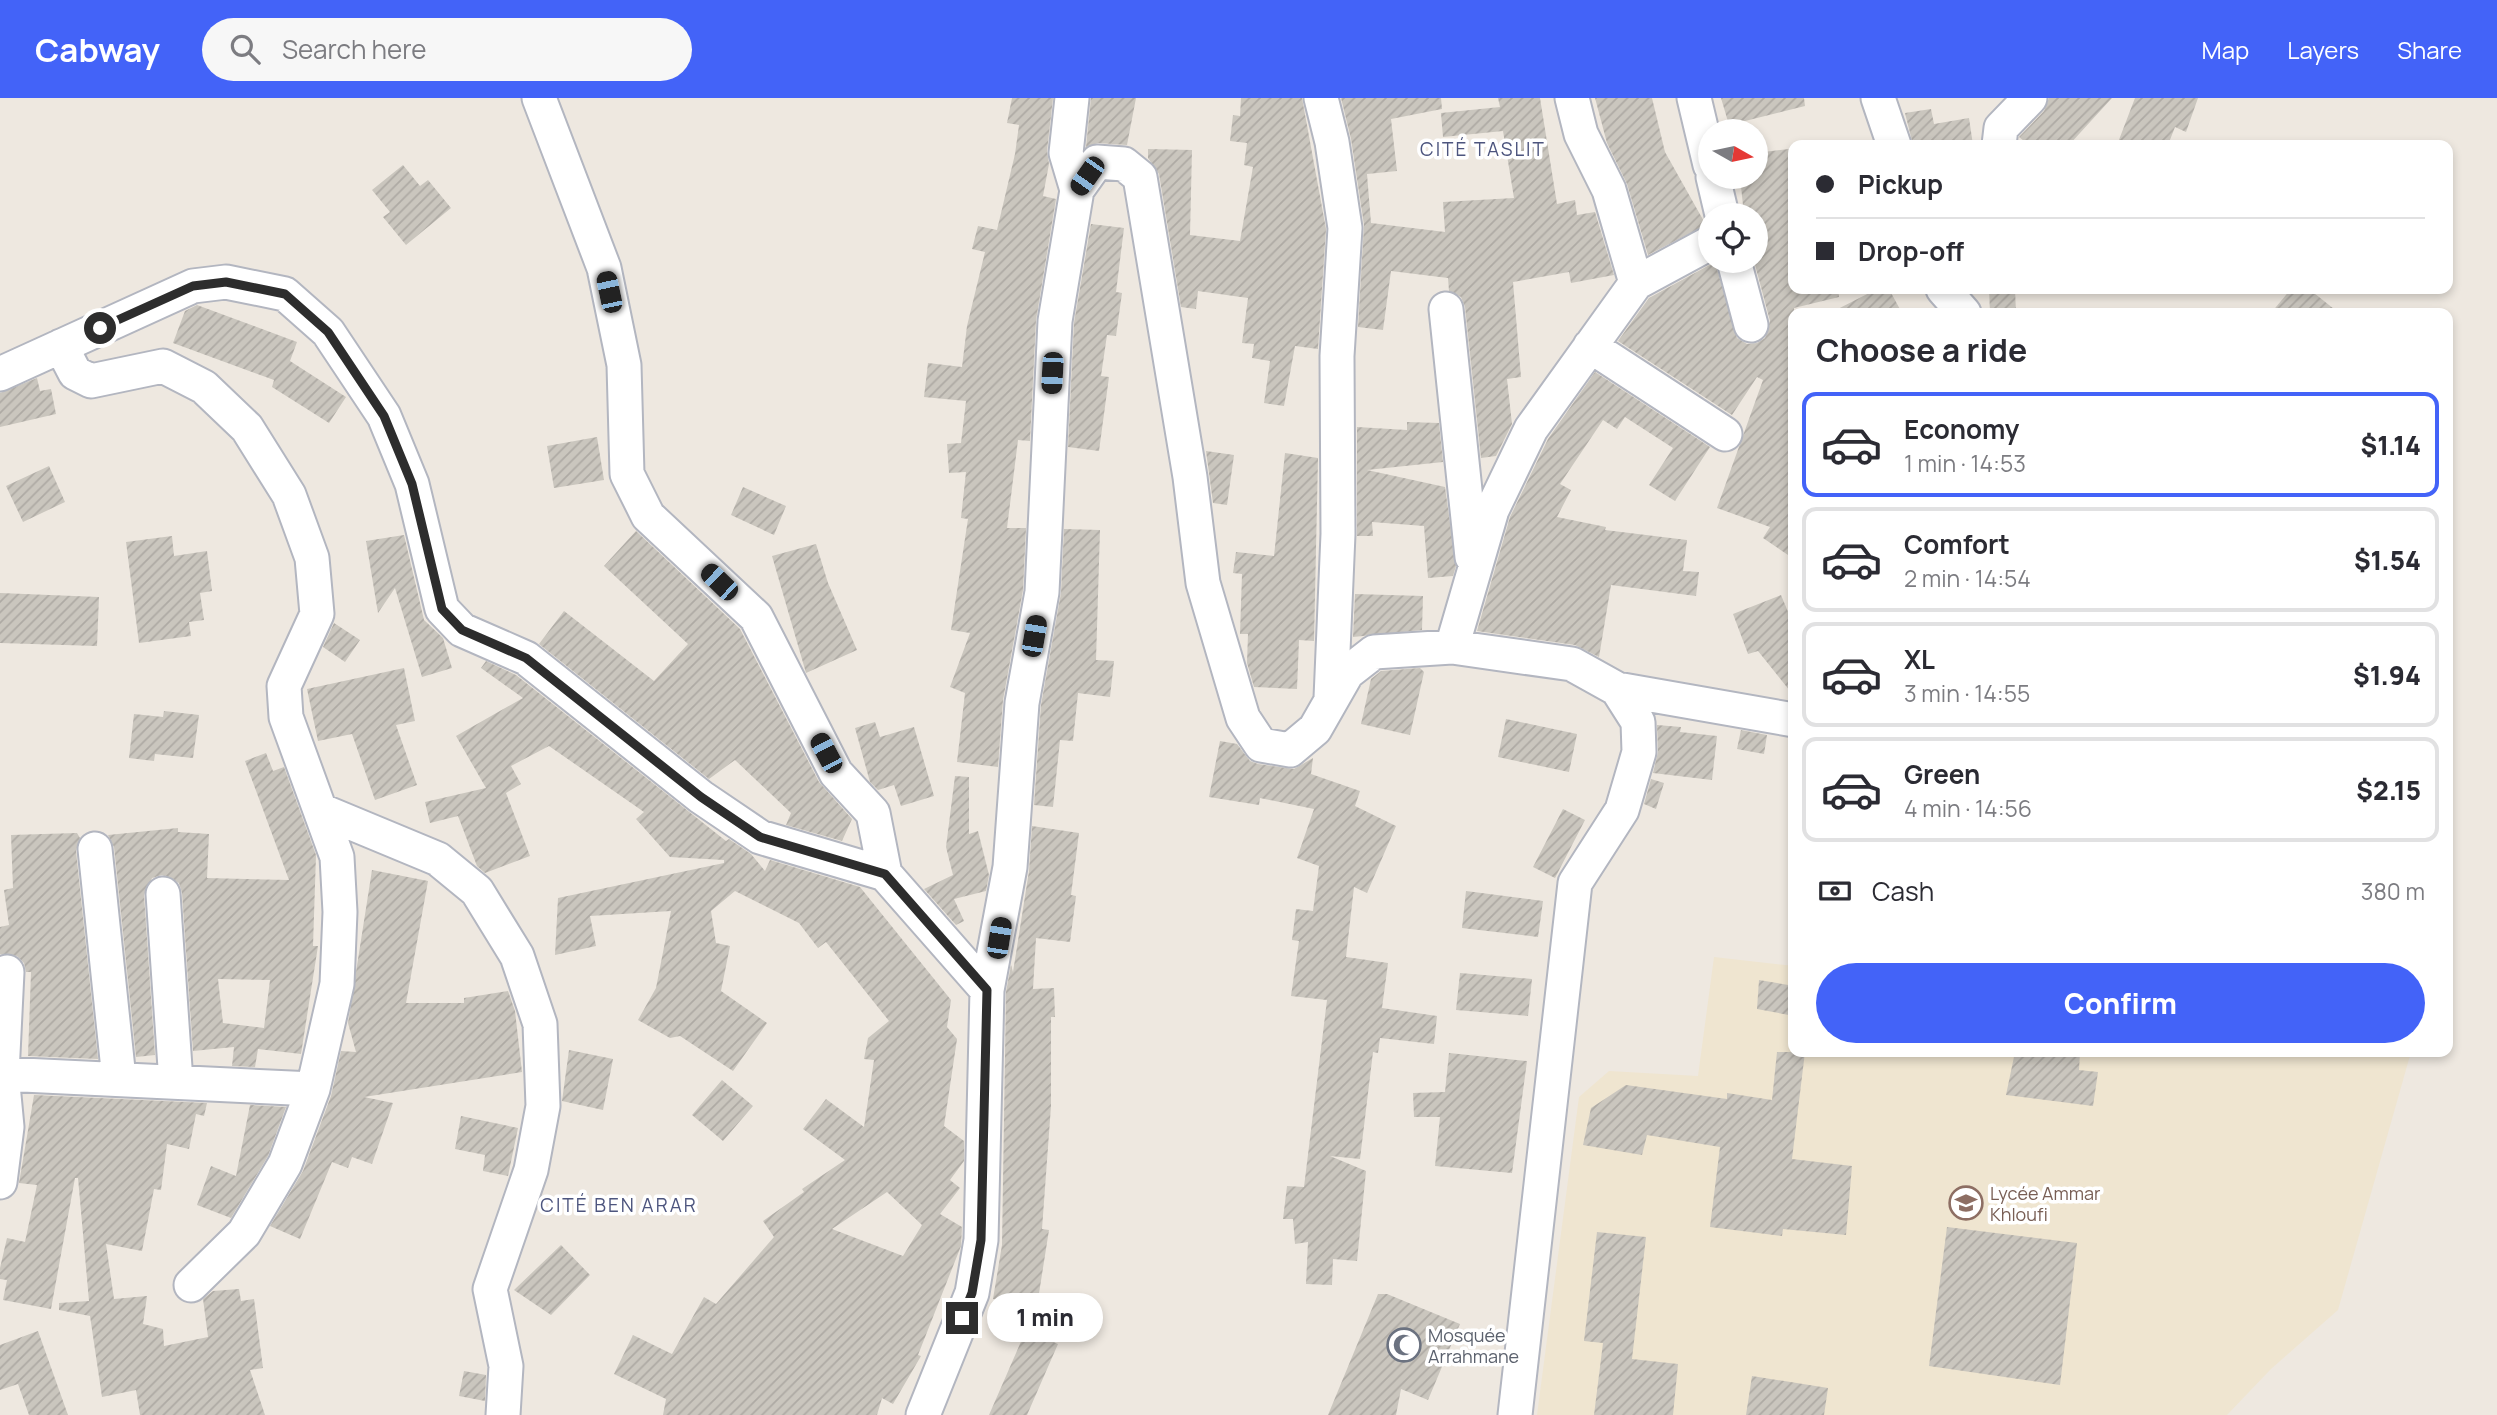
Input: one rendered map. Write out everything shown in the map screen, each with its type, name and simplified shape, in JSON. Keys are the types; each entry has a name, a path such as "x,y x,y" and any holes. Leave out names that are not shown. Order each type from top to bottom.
{"street":[{"path":"539,98 604,268 625,365 627,474 648,516 756,617 836,773 873,813 885,874 987,990"},
{"path":"1072,98 1066,153 1077,190"},
{"path":"1321,98 1332,142 1345,229 1336,356 1338,534 1331,702"},
{"path":"1572,98 1581,134 1609,190 1636,283"},
{"path":"1694,98 1699,119"},
{"path":"1878,98 1892,140"},
{"path":"2000,140 2001,128 2030,98"},
{"path":"923,1415 972,1293 981,1240 987,990 1010,867 1022,703 1042,592 1055,321 1077,190 1097,162 1124,164 1140,177 1190,477 1203,583 1243,718 1261,745 1290,750 1315,729 1347,673 1374,652 1452,647 1572,664 1617,689 1788,719"},
{"path":"1452,647 1492,510 1531,429 1636,283 1698,249"},
{"path":"1737,273 1751,325"},
{"path":"0,374 193,286 226,282 285,294 328,332 384,416 412,484 442,609 462,630 526,658 701,797 760,837 885,874"},
{"path":"1947,294 1960,308"},
{"path":"1446,309 1474,572"},
{"path":"61,346 75,373 91,381 163,366 204,387 247,428 289,495 312,558 317,614 284,686 286,717 337,857 340,912 337,984 313,1088 285,1164 244,1233 191,1285"},
{"path":"1590,346 1725,434"},
{"path":"1515,1415 1575,883 1622,810 1639,752 1638,722 1617,689"},
{"path":"320,810 438,859 477,891 517,956 540,1024 543,1106 531,1170 490,1289 506,1367 503,1415"},
{"path":"95,849 119,1079"},
{"path":"163,894 176,1082"},
{"path":"0,1182 7,1128 2,1074 7,972"},
{"path":"2,1074 313,1088"}],"shaded area":[{"name":"Lycée Ammar Khloufi","path":"1714,957 1788,965 1788,1057 2410,1057 2338,1310 2271,1369 2227,1415 1537,1415 1579,1097 1609,1071 1698,1076"}],"building":[{"path":"1012,98 1053,98 1047,151 1049,164 1043,196 1056,199 1036,320 1030,441 1018,440 1007,528 1026,528 1023,590 1003,700 998,767 957,762 965,693 950,687 970,633 951,630 968,519 961,518 966,472 949,473 947,444 961,443 966,401 924,397 928,363 962,367 967,326 985,252 972,249 978,226 997,230 1015,154 1019,125 1007,123"},
{"path":"1091,98 1136,98 1127,145 1098,143 1086,147"},
{"path":"1241,98 1302,98 1326,229 1318,349 1295,346 1284,406 1264,403 1270,361 1252,358 1254,344 1242,343 1248,298 1198,291 1196,309 1181,307 1159,174 1148,158 1148,149 1192,150 1190,235 1240,241 1253,167 1244,165 1247,143 1230,141 1233,115 1240,116"},
{"path":"1341,98 1441,98 1442,109 1391,119 1397,171 1367,174 1371,223 1445,232 1443,202 1514,198 1503,131 1443,137 1441,113 1500,107 1498,98 1540,98 1557,204 1575,200 1577,215 1595,212 1614,275 1571,283 1569,272 1513,282 1521,377 1507,379 1512,424 1496,456 1481,458 1465,307 1461,297 1449,291 1448,278 1391,271 1383,330 1358,327 1364,225 1351,139"},
{"path":"1595,98 1652,98 1665,152 1698,211 1698,229 1648,255 1627,184 1607,143"},
{"path":"1721,98 1804,98 1805,106 1753,119 1727,119"},
{"path":"2049,98 2112,98 2074,140 2023,140 2019,137 2044,111"},
{"path":"2135,98 2198,98 2186,132 2175,127 2170,140 2119,140"},
{"path":"1931,109 1934,124 1969,118 1972,140 1912,140 1905,113"},
{"path":"1788,149 1788,294 1839,294 1839,297 1788,308 1788,555 1763,538 1770,527 1717,508 1763,380 1757,377 1732,415 1618,341 1649,298 1698,271 1718,273 1737,338 1747,344 1757,343 1765,338 1770,321 1757,273 1768,273 1768,203 1743,203 1741,189 1768,189 1768,151"},
{"path":"403,165 420,186 428,180 451,208 406,245 383,217 390,212 372,190"},
{"path":"1091,224 1124,228 1116,292 1122,293 1116,336 1107,335 1101,376 1109,377 1099,451 1068,447 1074,323"},
{"path":"1867,294 1892,294 1899,308 1840,308"},
{"path":"1989,294 2015,294 2016,308 1990,308"},
{"path":"2287,294 2315,294 2333,308 2275,308"},
{"path":"197,305 297,342 290,361 346,397 329,423 272,387 274,380 173,343 185,311"},
{"path":"1595,372 1710,447 1675,501 1649,485 1673,448 1625,417 1617,429 1603,420 1560,484 1571,490 1557,517 1606,527 1605,530 1687,540 1683,571 1699,572 1696,596 1611,585 1599,657 1575,645 1477,631 1510,517 1548,439"},
{"path":"37,378 40,391 51,389 56,414 0,427 0,393"},
{"path":"1407,422 1439,423 1443,462 1367,470 1445,487 1456,566 1453,576 1428,578 1424,526 1372,522 1373,536 1357,536 1357,427 1407,430"},
{"path":"597,437 604,480 554,488 547,446"},
{"path":"1206,451 1234,455 1227,505 1213,503"},
{"path":"1285,453 1318,458 1314,641 1299,640 1297,689 1254,687 1247,663 1248,634 1240,634 1242,574 1233,573 1236,552 1274,556"},
{"path":"49,466 65,502 23,522 6,486"},
{"path":"743,487 786,506 774,535 731,515"},
{"path":"1064,529 1100,530 1096,660 1114,661 1110,697 1078,693 1073,741 1060,740 1053,807 1034,805 1041,705 1061,593"},
{"path":"636,531 740,629 819,782 852,819 842,841 786,825 791,813 735,760 709,779 539,644 564,611 654,681 688,644 604,566"},
{"path":"404,535 424,620 443,638 452,668 422,677 395,588 378,613 366,541"},
{"path":"172,536 174,556 207,551 212,591 200,593 204,620 189,622 191,636 139,643 126,542"},
{"path":"816,544 828,583 857,650 806,673 772,556"},
{"path":"0,593 99,597 97,646 0,643"},
{"path":"1355,594 1423,596 1422,630 1353,637"},
{"path":"1781,595 1788,612 1788,688 1758,651 1748,654 1733,614"},
{"path":"334,623 360,640 345,662 323,647"},
{"path":"486,661 516,675 726,841 729,839 751,854 765,871 770,860 860,887 951,1000 947,1027 957,1039 944,1126 964,1141 964,1161 950,1180 960,1188 940,1214 962,1227 961,1246 918,1355 921,1356 893,1404 882,1398 877,1415 663,1415 666,1399 614,1374 633,1335 672,1354 704,1297 716,1304 774,1237 763,1221 804,1192 802,1189 845,1160 803,1129 826,1099 864,1127 874,1060 864,1059 868,1038 889,1021 826,942 818,948 799,923 735,891 711,911 716,943 730,946 721,991 767,1023 733,1071 680,1036 670,1038 638,1020 656,988 671,911 590,916 596,946 555,955 558,898 724,863 724,860 670,857 636,819 644,812 549,746 511,766 521,784 506,793 530,856 485,873 477,866 458,816 430,823 425,802 486,788 456,736 523,698 481,668","holes":["887,1192 922,1225 903,1256 832,1229"]},
{"path":"404,668 415,721 396,725 417,785 375,800 352,734 318,741 307,689"},
{"path":"1420,668 1424,672 1410,735 1361,724 1371,679 1381,671"},
{"path":"164,711 199,715 193,758 155,754 154,761 129,758 134,714 163,717"},
{"path":"1506,719 1577,734 1569,772 1498,757"},
{"path":"875,722 880,737 914,727 934,796 901,806 894,785 878,790 870,782 855,728"},
{"path":"1657,725 1681,727 1680,732 1717,736 1712,780 1653,773 1658,752"},
{"path":"1741,730 1767,735 1764,754 1737,749"},
{"path":"1220,741 1237,744 1250,761 1258,764 1294,769 1313,758 1311,774 1360,791 1355,806 1396,826 1367,893 1354,887 1346,957 1388,963 1382,1008 1437,1016 1434,1044 1380,1038 1378,1053 1373,1052 1360,1159 1330,1156 1366,1171 1357,1261 1333,1259 1332,1285 1306,1284 1308,1242 1295,1244 1293,1219 1283,1219 1287,1186 1304,1187 1327,1000 1291,996 1299,941 1292,940 1296,909 1313,911 1319,866 1297,858 1314,809 1260,798 1259,805 1209,797"},
{"path":"266,753 273,771 284,767 316,855 313,946 318,946 301,1054 258,1049 255,1067 232,1066 234,1047 193,1051 182,893 179,883 162,875 152,878 144,895 155,1055 136,1057 114,847 108,835 178,828 178,832 209,834 207,878 289,880 245,761","holes":["218,979 270,980 264,1028 223,1023"]},
{"path":"955,776 969,777 969,834 978,831 989,875 986,891 954,899 964,921 956,925 924,889 953,875 946,847"},
{"path":"1651,779 1664,783 1656,809 1644,804"},
{"path":"1563,809 1585,820 1555,878 1533,867"},
{"path":"1032,826 1079,833 1071,895 1076,896 1070,942 1036,938 1033,989 1054,988 1055,1017 1051,1017 1051,1106 1042,1229 1049,1230 1037,1306 993,1299 1002,1245 1006,992 1011,965 1013,972 1029,871"},
{"path":"77,833 80,838 76,851 98,1059 28,1056 31,972 26,972 24,963 17,956 0,954 0,927 9,925 4,890 13,888 11,835"},
{"path":"372,870 428,881 406,1003 464,1003 464,998 508,991 515,1011 522,1072 364,1097 393,1103 372,1164 352,1157 348,1168 332,1162 300,1239 270,1226 303,1171 331,1096 341,1051 356,1052 348,1023"},
{"path":"1466,891 1543,901 1538,937 1462,928"},
{"path":"1460,973 1532,979 1528,1016 1456,1010"},
{"path":"1759,980 1788,985 1788,1015 1757,1009"},
{"path":"569,1050 613,1059 603,1110 562,1101"},
{"path":"1777,1052 1788,1052 1788,1057 1804,1057 1792,1159 1852,1166 1846,1235 1783,1229 1782,1236 1710,1227 1720,1147 1647,1135 1642,1155 1583,1145 1591,1108 1626,1085 1727,1099 1727,1093 1772,1100"},
{"path":"1449,1053 1527,1061 1512,1173 1435,1166 1440,1117 1414,1117 1413,1093 1445,1092"},
{"path":"2014,1057 2080,1057 2079,1070 2098,1072 2093,1106 2006,1095"},
{"path":"722,1080 753,1106 723,1141 692,1115"},
{"path":"34,1095 207,1103 204,1116 196,1114 189,1149 167,1144 161,1190 154,1189 142,1251 106,1244 114,1299 147,1296 143,1324 163,1329 164,1346 208,1337 203,1299 213,1291 239,1289 241,1301 254,1299 263,1368 250,1370 265,1415 140,1415 136,1390 102,1397 90,1316 59,1310 59,1303 89,1301 78,1178 75,1178 51,1309 3,1300 7,1280 0,1279 0,1268 7,1238 25,1242 37,1185 19,1183"},
{"path":"250,1105 286,1107 268,1156 231,1218 197,1205 211,1166 236,1176"},
{"path":"461,1116 518,1128 508,1176 483,1171 485,1155 455,1149"},
{"path":"1947,1227 2077,1243 2060,1385 1929,1366"},
{"path":"1597,1232 1646,1237 1632,1359 1678,1364 1673,1415 1594,1415 1603,1343 1584,1341"},
{"path":"561,1245 590,1275 551,1315 514,1290"},
{"name":"Mosquée Arrahmane","path":"1378,1294 1387,1294 1460,1324 1428,1400 1401,1389 1396,1415 1328,1415"},
{"path":"1026,1330 1058,1344 1027,1415 989,1415"},
{"path":"38,1331 68,1415 29,1415 18,1384 0,1390 0,1345"},
{"path":"464,1371 486,1375 485,1401 459,1396"},
{"path":"1752,1376 1828,1388 1824,1415 1746,1415"}],"place":[{"name":"Lycée Ammar Khloufi","path":"1966,1203"},
{"name":"Mosquée Arrahmane","path":"1404,1345"}],"district":[{"name":"CITÉ TASLIT","path":"1483,149"},
{"name":"CITÉ BEN ARAR","path":"619,1205"}],"route":[{"path":"100,328 193,286 226,282 285,294 328,332 384,416 412,484 442,609 462,630 526,658 701,797 760,837 885,874 987,990 981,1240 972,1293 962,1318"}]}
